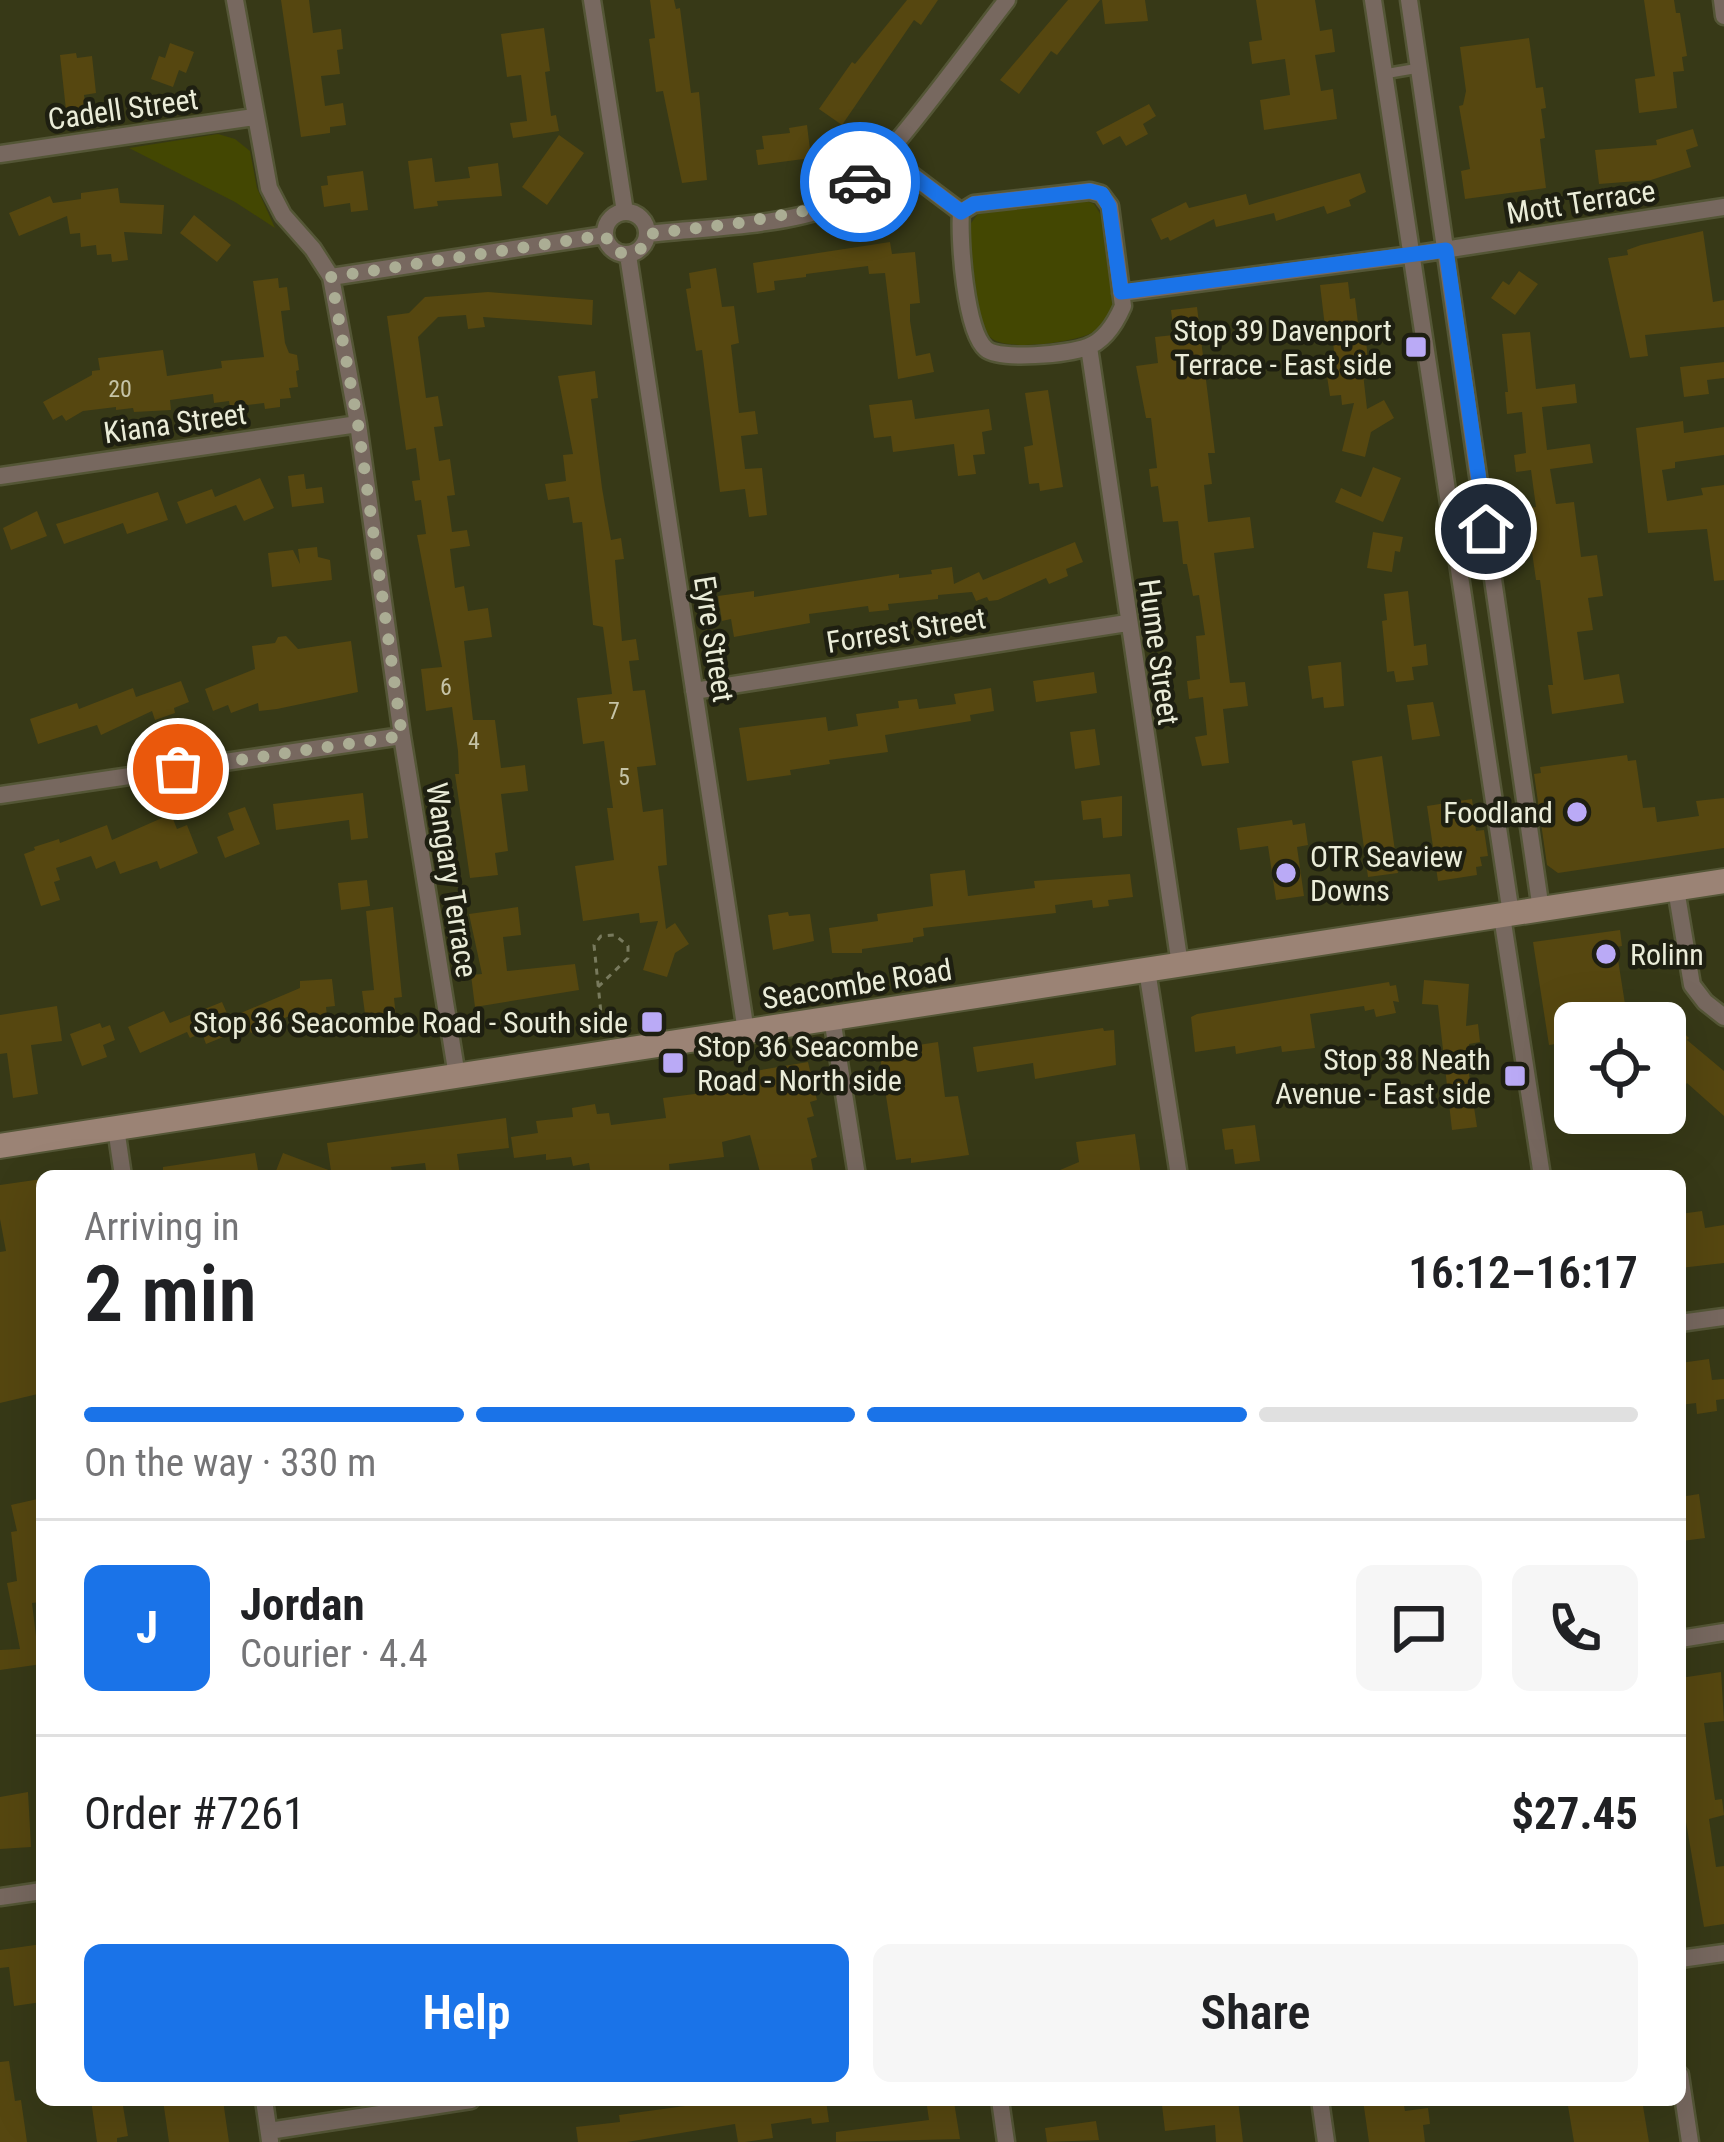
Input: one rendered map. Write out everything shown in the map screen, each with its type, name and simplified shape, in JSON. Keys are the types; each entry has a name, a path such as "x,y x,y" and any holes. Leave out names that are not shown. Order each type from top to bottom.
{"main road":[{"name":"Seacombe Road","path":"0,1146 1724,881"}],"street":[{"name":"Wangary Terrace","path":"235,0 269,188 283,215 331,277 358,424 457,1076"},
{"path":"592,0 625,212"},
{"path":"648,234 830,206 849,194 1007,0"},
{"path":"1373,0 1541,1170"},
{"path":"1409,0 1540,910"},
{"path":"1721,0 1724,16"},
{"name":"Cadell Street","path":"0,154 254,117"},
{"path":"884,154 961,212"},
{"path":"1090,191 1102,194 1109,206 1123,306 1117,319 1089,347 1006,357 986,350 973,329 959,229 961,212 974,204 1090,191"},
{"name":"Mott Terrace","path":"1121,292 1411,255 1724,206"},
{"path":"625,212 638,216 648,234 642,248 628,255 613,250 605,235 610,220 625,212"},
{"path":"331,277 605,235"},
{"name":"Eyre Street","path":"628,255 746,1032"},
{"name":"Hume Street","path":"1089,347 1180,965"},
{"name":"Kiana Street","path":"0,476 358,424"},
{"name":"Forrest Street","path":"694,691 1127,623"},
{"path":"0,795 402,736"},
{"path":"1676,889 1692,985 1724,1017"},
{"path":"1148,970 1178,1170"},
{"path":"832,1018 856,1170"},
{"path":"116,1128 122,1170"},
{"path":"1686,1322 1724,1317"},
{"path":"1686,1638 1724,1632"},
{"path":"0,1897 36,1892"},
{"path":"1686,1958 1724,1953"},
{"path":"265,2106 270,2136 438,2106"},
{"path":"1001,2106 1006,2142"},
{"path":"1321,2106 1326,2142"},
{"path":"1685,2106 1690,2142"}],"lane":[{"path":"1384,74 1419,68"}],"path":[{"path":"598,987 628,958 628,946 615,934 602,936 594,945 598,987 602,1023"}],"shaded area":[{"path":"218,134 250,151 257,188 275,228 129,148"},
{"path":"1082,199 1094,204 1101,215 1114,305 1107,321 1090,334 1044,344 1011,344 990,337 978,301 969,226 979,212"}],"building":[{"path":"281,0 309,0 313,33 341,29 340,74 321,76 325,106 343,103 346,125 330,127 330,133 301,137"},
{"path":"650,0 674,0 676,9 680,8 691,93 699,92 707,180 682,183 663,91 656,92"},
{"path":"907,0 938,0 921,25 914,20 842,125 819,109 852,62"},
{"path":"1068,0 1100,0 1057,55 1051,51 1019,94 1000,80"},
{"path":"1102,0 1145,0 1148,21 1105,24"},
{"path":"1256,0 1315,0 1320,31 1332,29 1335,52 1315,55 1321,91 1333,89 1337,119 1264,130 1260,100 1290,95 1285,59 1252,64 1249,42 1262,40"},
{"path":"1644,0 1674,0 1687,56 1682,57 1684,71 1673,72 1677,108 1639,113 1635,79 1655,76"},
{"path":"544,28 551,116 556,115 559,131 513,138 510,123 527,121 521,75 507,77 501,34"},
{"path":"1529,38 1536,88 1543,87 1546,108 1541,109 1545,138 1540,139 1546,188 1465,199 1461,171 1470,169 1459,106 1466,91 1460,47"},
{"path":"170,43 194,52 186,73 179,70 173,87 151,79 159,56 165,58"},
{"path":"76,53 77,58 92,56 96,93 84,95 86,108 66,110 60,55"},
{"path":"1149,104 1156,116 1143,124 1148,134 1126,146 1120,136 1103,145 1096,132"},
{"path":"807,125 811,158 758,165 756,150 764,149 762,136 790,133 789,128"},
{"path":"1693,129 1698,146 1686,150 1691,167 1651,180 1599,184 1595,150 1657,145 1656,140"},
{"path":"559,135 584,153 547,205 522,187"},
{"path":"432,158 435,182 470,178 468,167 498,163 502,196 437,201 438,206 414,209 408,161"},
{"path":"363,171 368,210 351,212 350,203 324,207 321,186 328,185 327,176"},
{"path":"1360,173 1366,192 1349,200 1351,206 1327,214 1324,206 1276,221 1274,213 1216,227 1214,219 1170,241 1168,237 1161,240 1151,219 1186,202 1189,208 1246,194 1249,205"},
{"path":"118,188 120,203 164,205 162,234 124,232 128,260 112,262 111,254 97,255 96,245 81,247 80,233 70,234 67,216 19,236 9,213 50,196 53,203"},
{"path":"194,215 231,245 217,262 180,233"},
{"path":"1703,231 1713,302 1724,300 1724,327 1645,335 1648,356 1630,358 1608,258"},
{"path":"890,242 892,254 915,252 920,303 910,304 910,321 916,356 930,353 934,372 898,379 885,273 869,274 868,266 806,274 774,281 775,290 757,293 753,263"},
{"path":"716,268 722,307 734,306 739,343 731,345 739,413 755,411 758,434 741,436 745,469 762,468 767,515 749,517 745,489 720,492 702,350 696,351 686,289 691,288 689,273"},
{"path":"1519,271 1538,284 1515,315 1491,298 1503,281 1509,285"},
{"path":"278,278 279,288 287,287 290,310 281,311 285,343 289,353 297,355 299,370 298,387 289,388 291,398 280,399 280,407 265,409 264,403 230,407 229,401 214,403 213,394 170,400 171,410 134,412 116,407 83,411 66,421 62,415 53,420 43,402 100,370 98,358 163,350 167,376 222,368 221,361 264,357 253,281"},
{"path":"1348,282 1350,299 1355,298 1360,340 1366,339 1368,363 1362,364 1367,409 1384,400 1394,418 1371,432 1365,457 1342,451 1354,403 1342,405 1341,395 1330,396 1327,376 1337,374 1320,285"},
{"path":"488,292 593,300 592,325 483,317 485,327 468,329 466,315 438,317 418,337 426,398 438,396 443,426 434,427 439,461 450,459 455,495 447,496 452,532 467,530 470,546 450,549 455,588 464,586 468,611 488,608 492,637 464,641 473,720 495,720 501,768 525,765 528,791 501,794 508,851 495,853 498,875 470,878 455,774 459,774 458,751 452,707 426,711 421,669 442,667 417,535 426,534 421,500 415,501 412,481 420,480 416,448 406,450 387,316 409,313 425,297"},
{"path":"1197,307 1215,453 1208,453 1212,484 1204,485 1208,522 1250,517 1254,548 1214,553 1230,683 1245,682 1248,706 1223,709 1229,763 1202,766 1195,737 1207,735 1203,697 1189,699 1187,681 1200,679 1196,636 1205,635 1199,595 1193,596 1187,564 1183,564 1178,521 1163,522 1158,486 1151,487 1149,469 1157,468 1151,418 1146,418 1136,366 1158,363 1155,337 1174,335 1171,310"},
{"path":"1530,332 1536,389 1575,384 1577,403 1542,407 1547,450 1590,444 1593,463 1550,469 1556,504 1574,502 1581,557 1597,555 1603,596 1588,598 1593,630 1577,632 1584,680 1619,674 1624,703 1552,714 1540,580 1536,580 1529,552 1523,509 1536,507 1531,470 1516,472 1514,455 1526,453 1522,412 1507,414 1505,392 1502,334"},
{"path":"1724,362 1724,378 1707,380 1709,394 1684,397 1680,367"},
{"path":"595,371 598,398 591,399 602,488 611,540 621,538 624,559 615,560 622,641 636,639 639,660 629,661 633,691 645,690 656,765 637,767 643,812 663,809 667,865 658,866 666,929 675,923 689,944 675,953 667,977 643,970 658,921 640,923 639,913 583,921 575,866 614,860 604,741 583,744 577,698 612,694 603,627 593,625 582,522 573,523 569,497 548,500 545,484 566,481 563,455 573,454 558,376"},
{"path":"1048,390 1063,487 1040,491 1039,483 1029,484 1024,447 1033,445 1025,393"},
{"path":"912,400 915,419 989,409 992,430 982,432 985,454 973,455 976,474 958,476 954,444 893,452 891,436 874,438 869,405"},
{"path":"1683,421 1684,433 1724,427 1724,455 1675,462 1675,468 1662,470 1667,501 1703,495 1701,488 1724,485 1724,580 1714,581 1707,529 1648,533 1636,428"},
{"path":"1373,467 1401,478 1383,522 1335,502 1341,488 1361,497"},
{"path":"304,474 306,489 322,487 324,503 292,507 288,476"},
{"path":"260,478 274,508 244,521 236,505 186,524 177,502 212,489 215,497"},
{"path":"158,492 168,520 127,534 123,523 64,544 56,524"},
{"path":"37,511 47,536 11,550 3,528"},
{"path":"1373,532 1403,537 1392,572 1367,568"},
{"path":"1075,542 1083,562 1066,569 1068,576 1049,584 1046,578 998,600 976,601 972,592 938,595 938,599 888,604 889,610 869,612 868,606 809,614 810,623 734,637 731,619 722,621 718,596 754,591 754,597 899,574 899,578 932,574 931,570 952,567 954,584 979,572 983,580"},
{"path":"317,547 318,557 330,560 332,580 272,587 268,553 293,550 300,564 298,549"},
{"path":"1408,591 1414,646 1426,644 1428,665 1412,667 1414,680 1396,682 1394,671 1387,672 1384,594"},
{"path":"286,636 298,649 351,641 358,692 277,709 259,711 258,703 231,713 228,705 213,711 205,689 255,669 252,646 275,643"},
{"path":"1341,662 1344,706 1324,708 1323,697 1312,699 1308,666"},
{"path":"1094,672 1097,693 1036,702 1033,681"},
{"path":"181,681 189,702 174,708 175,713 155,720 152,711 101,735 97,725 38,744 30,719 77,703 79,709 133,688 136,697"},
{"path":"991,688 994,711 970,715 971,721 885,735 888,752 829,760 830,764 790,770 791,775 747,781 739,728 826,717 828,731 858,726 856,714 899,708 898,701 917,699 919,709 956,704 954,694"},
{"path":"1433,702 1440,736 1412,740 1407,705"},
{"path":"1095,729 1100,765 1075,769 1070,732"},
{"name":"Foodland","path":"1627,755 1628,761 1636,760 1643,808 1655,807 1657,822 1699,816 1696,801 1724,798 1724,848 1558,873 1547,865 1534,774 1541,773 1540,767"},
{"path":"1382,756 1398,873 1368,877 1352,761"},
{"path":"363,793 368,838 351,840 349,820 276,830 273,804"},
{"path":"1122,796 1122,836 1103,838 1101,818 1083,820 1081,801"},
{"path":"1472,799 1476,831 1484,830 1488,856 1480,857 1477,875 1438,881 1427,806"},
{"path":"245,807 260,844 225,858 217,837 234,830 228,813"},
{"path":"171,814 177,829 187,825 198,853 160,869 157,861 120,874 115,861 96,869 91,856 56,868 60,880 54,882 60,900 41,906 24,854 107,825 112,840"},
{"name":"OTR Seaview Downs","path":"1292,820 1293,825 1305,823 1308,845 1297,847 1304,896 1276,900 1268,846 1240,850 1237,828"},
{"path":"965,870 968,896 1035,888 1034,881 1130,874 1133,897 1108,900 1109,906 1093,908 1092,900 1055,905 1056,913 923,928 924,936 913,942 862,949 862,953 832,953 829,928 878,921 877,914 933,906 930,874"},
{"path":"367,880 370,906 341,910 338,883"},
{"path":"393,907 402,997 394,998 396,1018 378,1020 377,1013 365,1014 362,991 374,990 366,911"},
{"path":"518,907 521,935 503,937 507,971 575,964 579,990 475,1007 471,975 482,974 469,914"},
{"path":"788,912 789,916 810,914 814,941 773,950 768,915"},
{"path":"1620,930 1622,946 1616,947 1625,1002 1554,1002 1554,1044 1549,1045 1533,942"},
{"path":"332,979 335,1006 326,1007 328,1025 305,1028 303,1010 251,1033 248,1027 206,1044 202,1033 190,1038 187,1032 140,1053 128,1027 164,1011 170,1023 222,1002 229,1018 300,988 300,981"},
{"path":"1424,980 1469,984 1466,1026 1478,1024 1480,1042 1469,1044 1470,1054 1466,1054 1477,1127 1452,1130 1438,1005 1422,1004"},
{"path":"1389,982 1396,985 1396,1013 1376,1017 1374,1009 1365,1011 1364,1006 1310,1014 1315,1048 1282,1052 1281,1046 1236,1054 1235,1046 1195,1052 1191,1017 1197,1014"},
{"path":"57,1006 62,1041 31,1045 38,1094 13,1098 7,1053 0,1054 0,1015"},
{"path":"100,1023 102,1028 110,1025 115,1040 103,1045 107,1057 82,1066 70,1034"},
{"path":"1114,1030 1116,1065 1035,1079 1033,1063 977,1072 973,1047"},
{"path":"1686,1035 1724,1071 1724,1116 1687,1083"},
{"path":"938,1042 945,1097 958,1096 969,1155 911,1163 911,1158 896,1160 879,1051"},
{"path":"808,1062 817,1100 810,1102 814,1116 807,1118 817,1157 811,1159 813,1170 759,1170 750,1135 722,1142 724,1157 669,1164 670,1170 590,1170 589,1163 573,1166 571,1157 546,1160 546,1154 514,1158 511,1137 538,1133 536,1121 573,1117 572,1108 595,1104 597,1114 609,1113 611,1125 666,1118 663,1098 734,1089 732,1075"},
{"path":"506,1118 509,1148 457,1154 459,1170 426,1170 425,1163 392,1170 331,1170 327,1143"},
{"path":"1255,1125 1260,1161 1235,1164 1233,1149 1225,1150 1222,1129"},
{"path":"1135,1134 1140,1170 1060,1170 1079,1162 1076,1142"},
{"path":"255,1153 258,1170 163,1170"},
{"path":"283,1153 328,1170 276,1170"},
{"path":"36,1180 36,1394 0,1403 0,1252 6,1251 0,1185"},
{"path":"1702,1211 1705,1228 1724,1225 1724,1263 1686,1267 1686,1213"},
{"path":"1709,1359 1712,1380 1724,1379 1724,1399 1716,1400 1717,1411 1697,1414 1696,1403 1686,1404 1686,1362"},
{"path":"1699,1494 1705,1538 1686,1540 1686,1496"},
{"path":"36,1499 36,1602 32,1603 36,1665 0,1670 0,1650 20,1649 7,1583 17,1581 11,1532 17,1531 11,1505"},
{"path":"1721,1672 1724,1721 1704,1723 1715,1800 1722,1799 1724,1815 1709,1819 1716,1867 1724,1866 1724,1924 1704,1927 1686,1822 1686,1677"},
{"path":"28,1792 31,1847 0,1849 0,1797"},
{"path":"36,1945 36,2003 14,2006 9,1967 0,1968 0,1950"},
{"path":"9,2061 27,2142 0,2142 0,2062"},
{"path":"92,2106 123,2106 128,2136 117,2142 97,2142"},
{"path":"164,2106 224,2106 229,2142 169,2142"},
{"path":"685,2106 827,2106 829,2122 812,2124 811,2118 771,2124 773,2138 745,2142 738,2142 735,2124 627,2142 578,2142 576,2127 620,2122 619,2115"},
{"path":"927,2106 955,2106 960,2139 836,2142 836,2132 929,2120"},
{"path":"1162,2106 1239,2106 1243,2142 1216,2142 1215,2125 1165,2131"},
{"path":"1364,2106 1404,2106 1405,2111 1428,2108 1425,2142 1369,2142"},
{"path":"1568,2106 1643,2106 1649,2142 1574,2142"},
{"path":"1096,2121 1099,2140 1047,2142 1045,2128"}],"way so far":[{"path":"178,769 402,736 358,424 331,277 605,235 613,250 628,255 642,248 648,234 798,214 830,206 860,182"}],"place":[{"name":"Stop 39 Davenport Terrace - East side","path":"1416,347"},
{"name":"Foodland","path":"1577,812"},
{"name":"OTR Seaview Downs","path":"1286,873"},
{"name":"Rolinn","path":"1606,954"},
{"name":"Stop 36 Seacombe Road - South side","path":"652,1022"},
{"name":"Stop 36 Seacombe Road - North side","path":"673,1063"},
{"name":"Stop 38 Neath Avenue - East side","path":"1515,1076"}],"route":[{"path":"860,182 884,154 961,212 974,204 1090,191 1102,194 1109,206 1121,292 1446,250 1486,529"}]}
